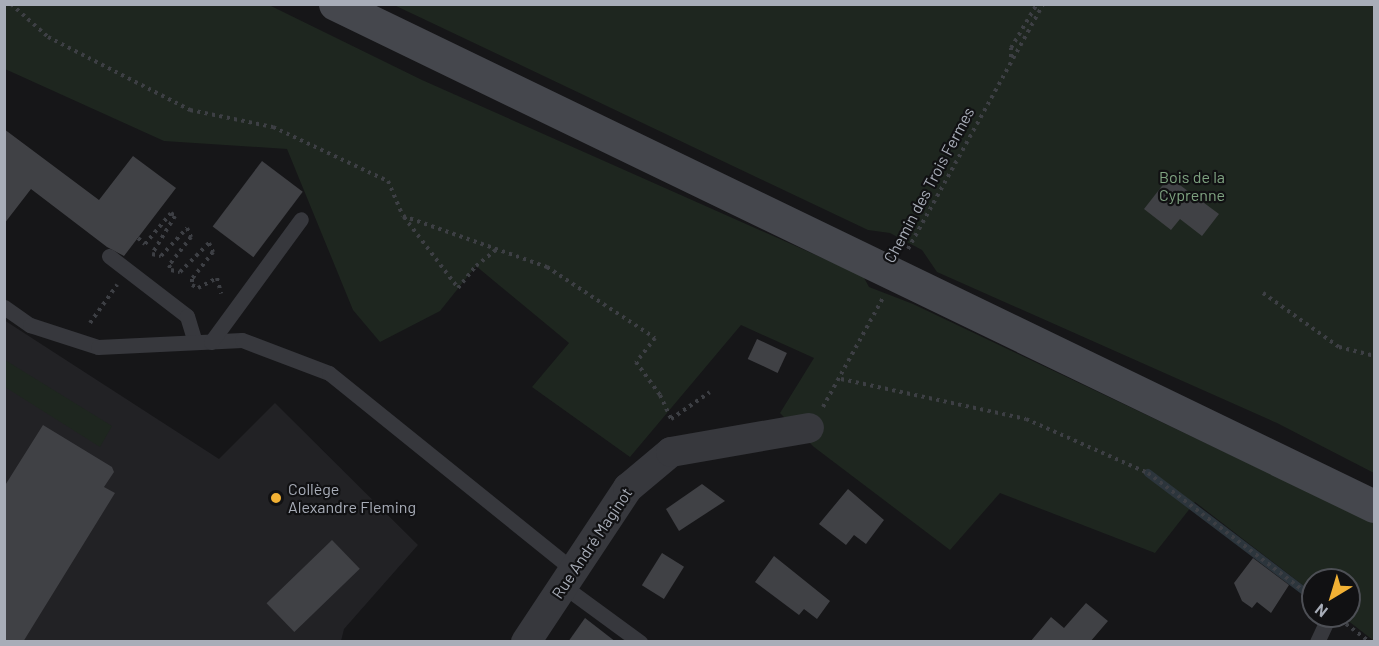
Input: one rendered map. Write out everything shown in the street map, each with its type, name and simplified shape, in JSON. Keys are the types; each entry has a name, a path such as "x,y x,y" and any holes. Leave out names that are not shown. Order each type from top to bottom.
{"main road":[{"path":"335,4 1374,506"}],"street":[{"name":"Rue André Maginot","path":"526,642 628,488 671,453 809,428"}],"lane":[{"path":"211,342 301,219"},
{"path":"109,256 187,316 195,342"},
{"path":"4,307 30,325 98,347 242,340 328,373 640,642"},
{"path":"1317,642 1323,628"}],"path":[{"path":"11,4 48,37 190,110 273,126 388,181 403,216 459,288 476,266 498,248"},
{"path":"1011,57 1011,48 1037,4"},
{"name":"Chemin des Trois Fermes","path":"903,259 1011,57 1043,4"},
{"path":"138,237 145,244 167,215 175,216 152,254 160,256 182,230 191,231 169,265 175,273 204,244 213,246 213,252 192,279 192,285 198,288 217,278 221,284 220,302 228,319"},
{"path":"403,216 547,267 655,338 636,362 660,395 671,419 711,392"},
{"path":"77,340 128,270"},
{"path":"887,289 841,379 1026,419 1148,473 1301,589"},
{"path":"1263,293 1339,346 1374,356"},
{"path":"1352,628 1370,642"}],"shaded area":[{"path":"4,320 219,459 275,403 418,545 344,629 341,641 5,641"}],"green space":[{"path":"5,5 269,5 422,80 863,276 869,287 913,304 1374,523 1374,641 1357,628 1361,628 1361,568 1301,568 1301,584 1195,502 1155,553 1000,493 950,550 814,447 780,413 814,358 741,325 630,457 532,387 569,343 476,266 440,311 380,342 353,310 287,149 164,141 5,69"},
{"name":"Bois de la Cyprenne","path":"394,5 1374,5 1374,473 1277,423 937,272 922,250 890,233 868,230"},
{"path":"5,360 112,426 100,447 5,387"}],"building":[{"path":"4,129 99,200 133,156 176,188 124,256 107,247 31,189 4,224"},
{"path":"262,161 303,192 253,257 213,226"},
{"path":"1169,177 1219,214 1202,236 1180,219 1171,230 1144,209"},
{"path":"757,339 787,353 778,373 748,359"},
{"path":"43,425 112,467 114,472 104,487 115,493 23,642 4,642 4,487"},
{"path":"702,484 725,501 679,531 666,509"},
{"path":"848,489 884,520 866,544 854,535 846,545 819,524"},
{"path":"332,540 360,569 294,632 267,603"},
{"path":"662,553 684,567 664,599 642,585"},
{"path":"774,556 830,601 817,619 804,609 799,615 755,582"},
{"path":"1253,558 1289,585 1271,613 1257,602 1252,608 1242,601 1234,583"},
{"path":"1086,603 1108,621 1090,642 1030,642 1051,617 1064,628"},
{"path":"585,618 616,642 568,642"}],"waterway":[{"path":"1148,473 1301,589"}],"place":[{"name":"Collège Alexandre Fleming","path":"276,498"}]}
